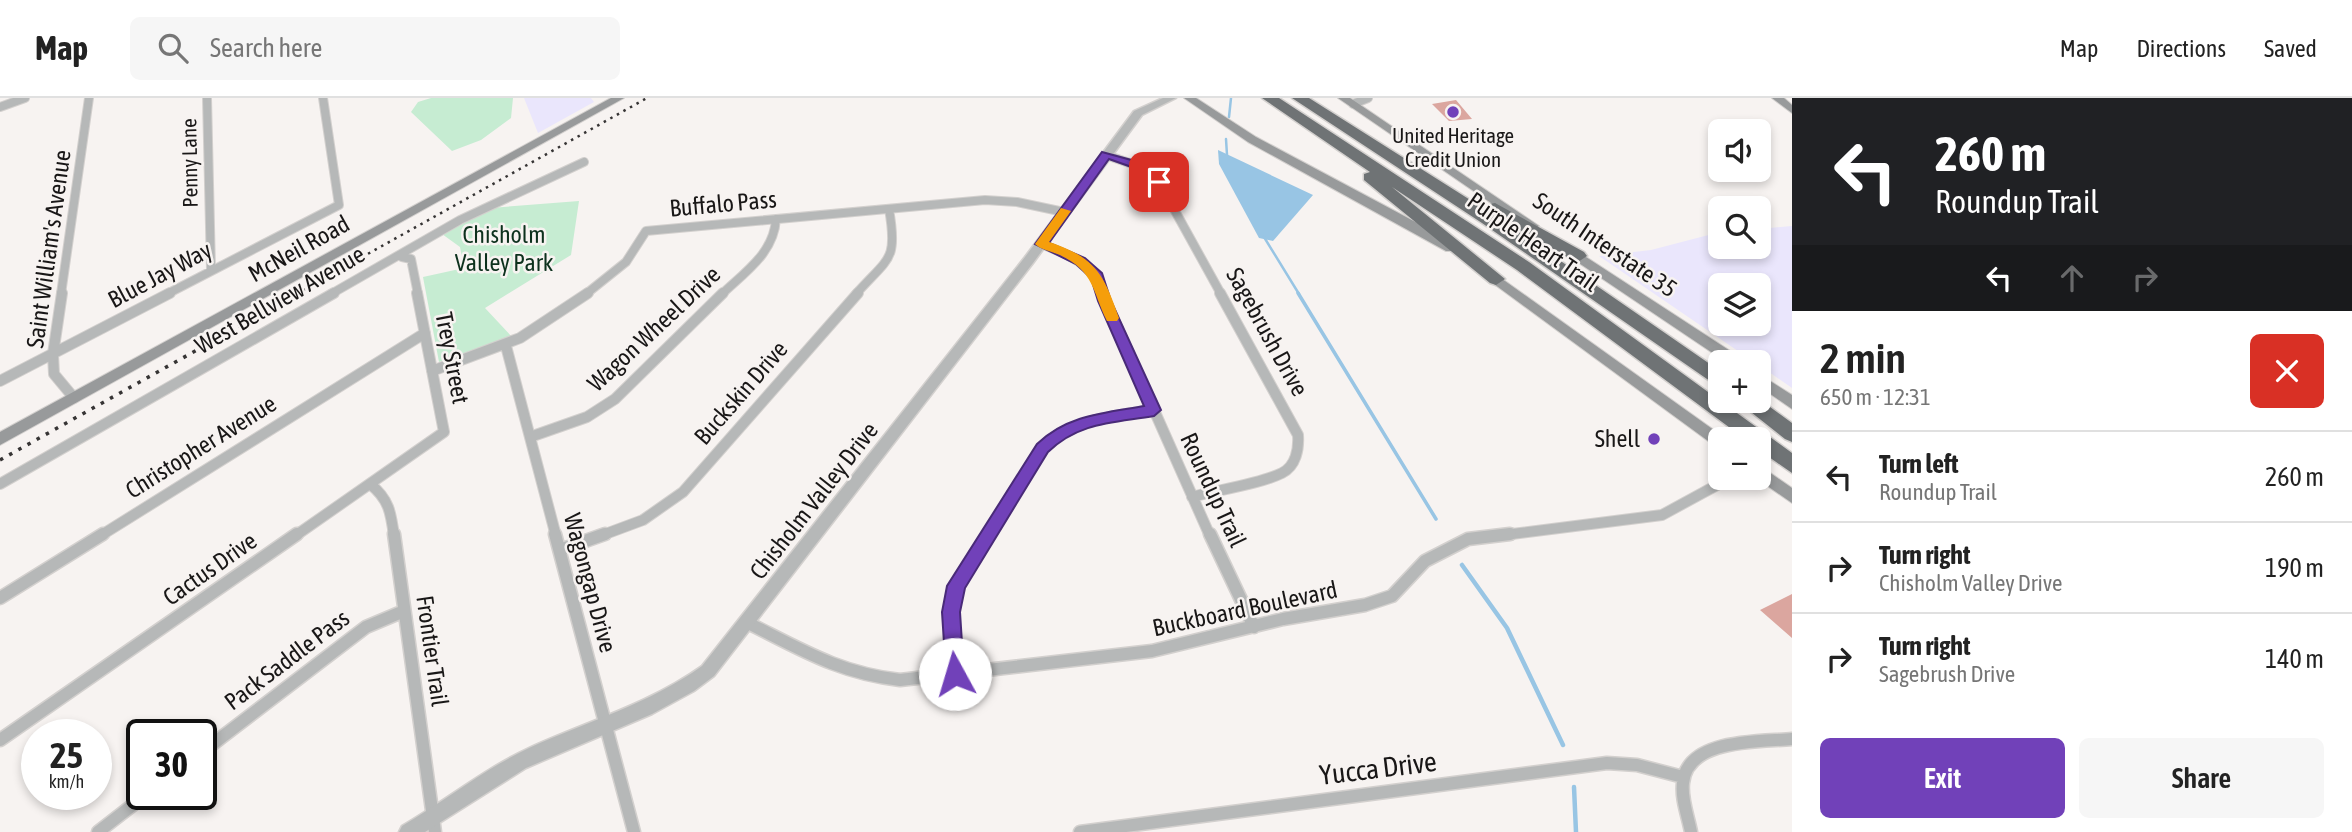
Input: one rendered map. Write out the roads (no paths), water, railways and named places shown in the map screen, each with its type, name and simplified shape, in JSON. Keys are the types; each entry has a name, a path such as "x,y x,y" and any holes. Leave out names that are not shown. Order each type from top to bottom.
{"highway":[{"path":"1269,98 1496,279"},
{"name":"Purple Heart Trail","path":"1269,98 1523,266 1743,427"},
{"name":"Purple Heart Trail","path":"1299,98 1488,219 1708,373"},
{"path":"1320,98 1578,257"},
{"path":"1763,413 1792,434"},
{"name":"Purple Heart Trail","path":"1771,448 1792,465"}],"main road":[{"name":"McNeil Road","path":"0,439 619,98"},
{"path":"1189,98 1246,135 1412,223 1496,279 1708,433"},
{"path":"1777,98 1792,110"},
{"name":"South Interstate 35","path":"1348,101 1718,350"},
{"path":"1771,388 1792,403"},
{"path":"1771,480 1792,497"}],"street":[{"path":"0,107 25,98"},
{"name":"Saint William's Avenue","path":"74,398 54,374 53,354 89,98"},
{"name":"Penny Lane","path":"207,98 211,269"},
{"name":"Blue Jay Way","path":"0,381 211,269 339,205 323,98"},
{"name":"Chisholm Valley Drive","path":"408,832 434,824 533,756 636,715 691,684 722,656 1041,244 1138,113 1171,98"},
{"path":"1348,101 1368,98"},
{"name":"Sagebrush Drive","path":"1107,155 1142,167 1159,182 1298,435 1298,452 1293,464 1282,474 1192,498"},
{"name":"West Bellview Avenue","path":"0,485 393,259 402,257 418,243 513,191 584,162"},
{"name":"Buffalo Pass","path":"432,371 506,345 559,318 638,251 646,231 991,200 1064,212"},
{"name":"Buckskin Drive","path":"560,550 643,520 683,492 891,256 895,242 889,209"},
{"name":"Wagon Wheel Drive","path":"530,437 570,425 615,399 768,249 775,236 776,219"},
{"name":"Roundup Trail","path":"1041,244 1080,261 1097,276 1104,301 1192,498 1254,627"},
{"name":"Trey Street","path":"402,257 411,259 444,432"},
{"name":"Christopher Avenue","path":"0,598 425,333"},
{"name":"Wagongap Drive","path":"506,345 634,832"},
{"path":"955,674 951,612 956,586 1042,448 1058,433 1078,423 1154,410"},
{"name":"Cactus Drive","path":"0,740 444,432"},
{"name":"Frontier Trail","path":"370,484 383,494 390,507 434,824"},
{"name":"Buckboard Boulevard","path":"748,623 837,668 864,676 900,680 1152,651 1379,602 1402,588 1413,572 1438,552 1468,539 1653,517 1670,512 1709,490"},
{"name":"Pack Saddle Pass","path":"217,741 366,627 404,611"},
{"path":"1691,832 1683,777 1691,760 1703,752 1792,739"},
{"name":"Yucca Drive","path":"1080,832 1607,763 1637,765 1683,777"},
{"path":"98,832 126,810"}],"water":[{"path":"1218,150 1313,195 1273,241 1259,238 1219,164"}],"waterway":[{"path":"1229,117 1231,98"},
{"path":"1226,139 1227,155"},
{"path":"1264,237 1299,294"},
{"path":"1298,293 1436,519"},
{"path":"1462,565 1507,628 1563,745"},
{"path":"1574,787 1576,832"}],"railway":[{"path":"296,294 647,98"},
{"path":"0,460 299,293"}],"place":[{"name":"United Heritage Credit Union","path":"1453,112"},
{"name":"Shell","path":"1654,439"}],"park label":[{"name":"Chisholm Valley Park","path":"504,249"}]}
